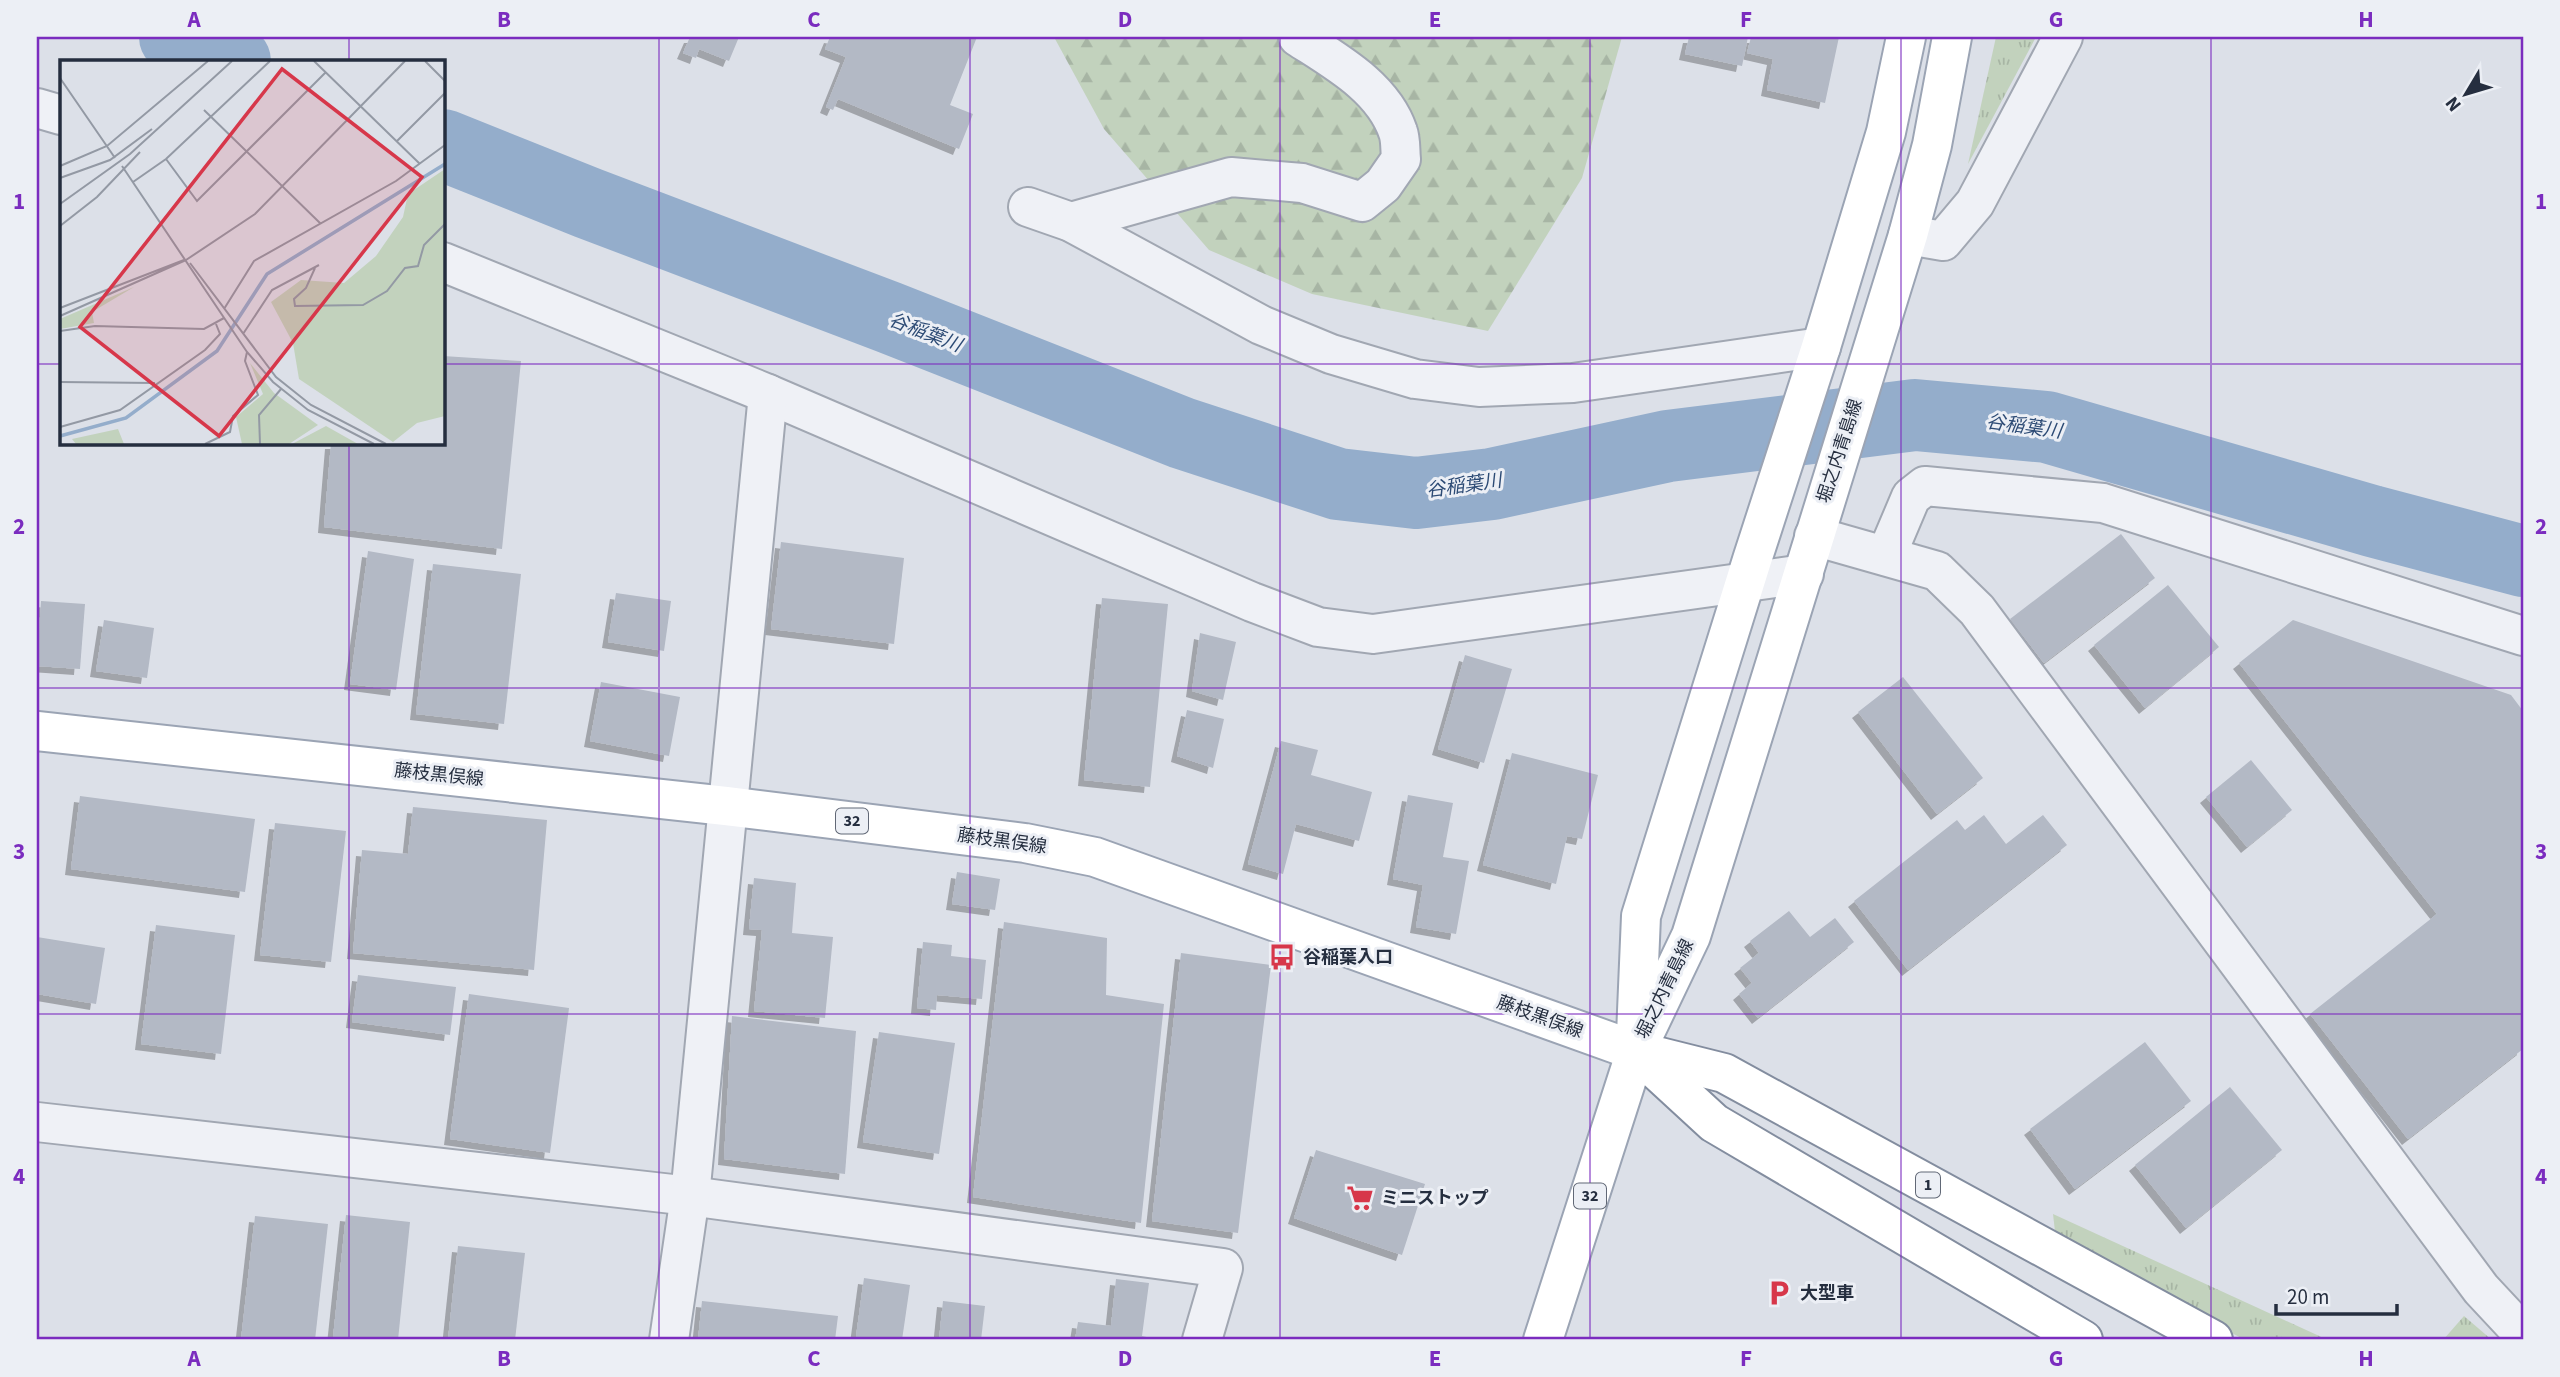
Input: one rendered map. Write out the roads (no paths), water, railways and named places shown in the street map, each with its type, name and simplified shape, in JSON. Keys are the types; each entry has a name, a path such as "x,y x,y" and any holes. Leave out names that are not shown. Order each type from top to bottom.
{"main road":[{"name":"堀之内青島線","path":"1636,1051 1641,916 1816,365 1886,132 1906,37"},
{"name":"堀之内青島線","path":"1636,1051 1691,936 1804,575 1908,235 1932,145 1952,37"},
{"name":"藤枝黒俣線","path":"37,731 726,806 1025,843 1095,857 1636,1051"},
{"name":"32","path":"1544,1340 1636,1051"},
{"path":"1636,1051 1714,1124 2083,1340"},
{"name":"1","path":"1636,1051 1724,1073 2213,1340"}],"street":[{"path":"1070,222 1231,177 1302,183 1362,202 1383,186 1401,159 1398,132 1380,100 1348,70 1298,37"},
{"path":"1908,235 1943,241 1975,203 2063,37"},
{"path":"37,108 60,115"},
{"path":"1028,207 1070,222 1261,325 1331,354 1415,379 1479,387 1573,383 1816,365"},
{"path":"444,262 768,394 1252,602 1318,627 1373,634 1804,575"},
{"path":"669,1340 690,1196 768,394"},
{"path":"1886,556 1911,497 1925,486 2103,503 2523,636"},
{"path":"1814,536 1937,571 1977,610 2481,1289 2523,1335"},
{"path":"37,1122 690,1196 1223,1268 1202,1340"}],"waterway":[{"name":"谷稲葉川","path":"175,37 232,60"},
{"name":"谷稲葉川","path":"444,145 1182,433 1338,484 1416,493 1492,484 1668,446 1915,415 2047,427 2372,521 2523,561"}],"place":[{"name":"谷稲葉入口","path":"1282,957"},
{"name":"ミニストップ","path":"1360,1198"},
{"name":"大型車","path":"1779,1293"}]}
